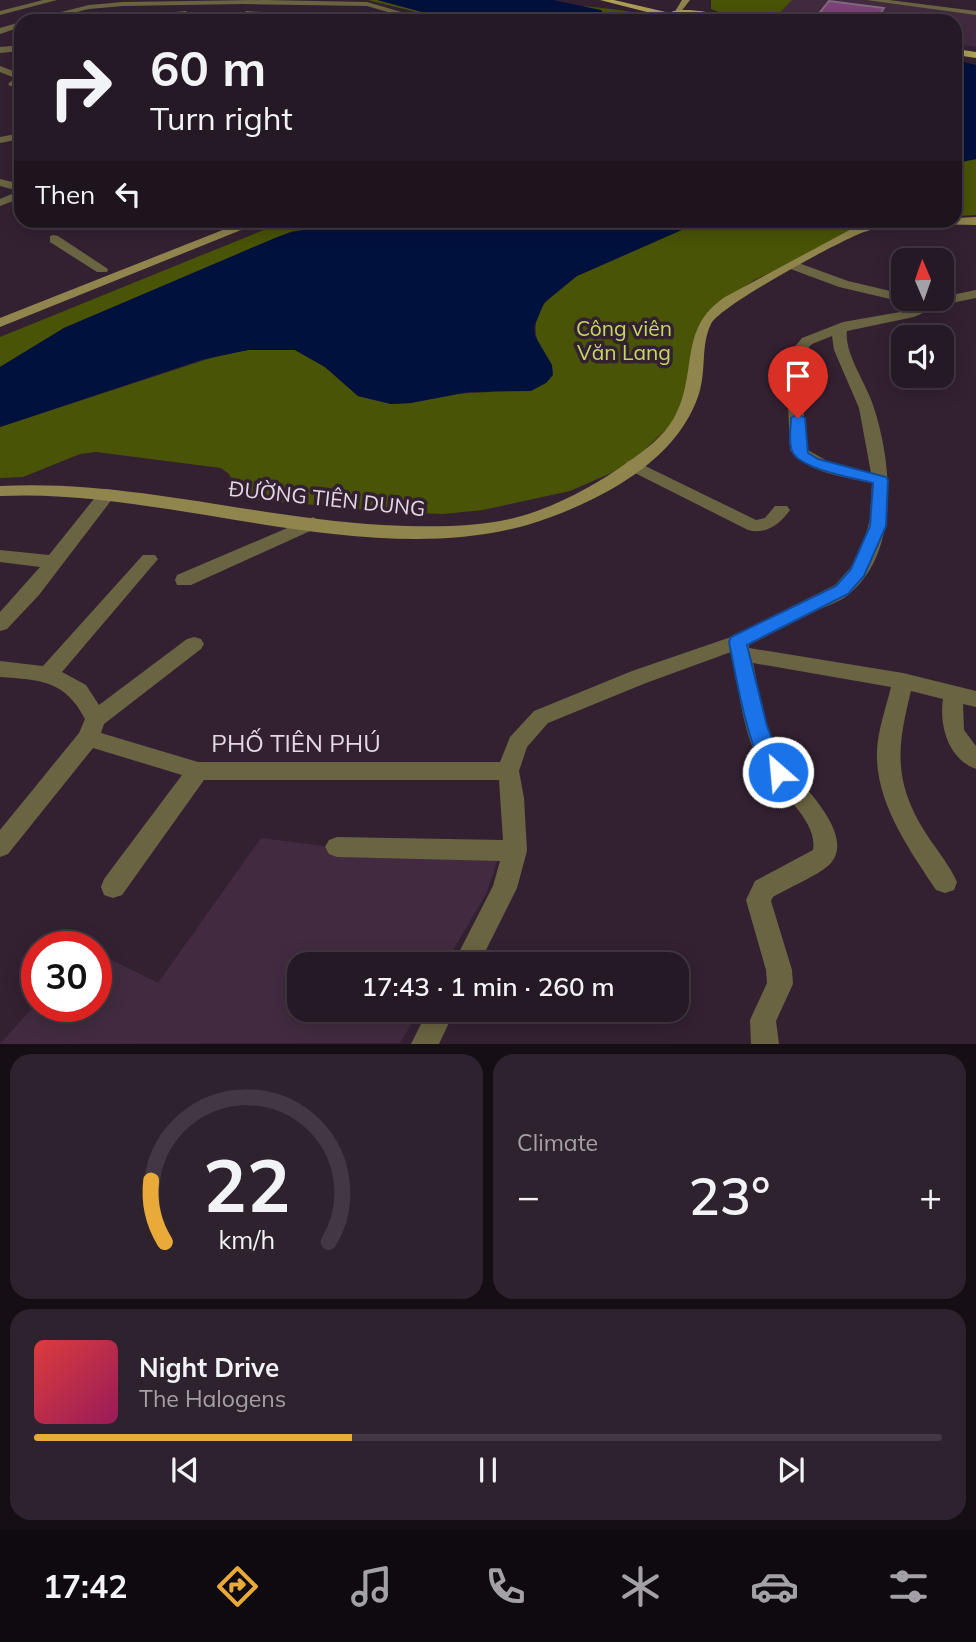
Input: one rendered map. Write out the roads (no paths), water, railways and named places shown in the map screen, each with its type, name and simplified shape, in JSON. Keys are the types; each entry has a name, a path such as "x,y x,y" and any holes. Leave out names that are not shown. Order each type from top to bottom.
{"main road":[{"path":"604,0 665,14"},
{"path":"622,0 668,14"}],"street":[{"path":"14,0 53,0"},
{"path":"79,0 89,7"},
{"path":"870,0 976,13"},
{"path":"912,0 930,7"},
{"path":"950,0 953,10"},
{"path":"696,1 700,14"},
{"path":"0,13 34,2"},
{"path":"60,14 89,7 197,2 353,3 382,7 393,14"},
{"path":"183,14 190,13"},
{"path":"108,14 132,14"},
{"path":"0,309 213,228"},
{"path":"0,323 215,228"},
{"name":"ĐƯỜNG TIÊN DUNG","path":"0,491 56,489 107,494 313,523 406,531 491,528 515,523 586,495 633,466 668,436 680,422 696,376 705,323 720,306 739,293 849,235 868,228"},
{"path":"54,239 102,269"},
{"path":"793,265 844,284 891,295"},
{"path":"954,299 976,294"},
{"path":"880,480 813,462 802,456 798,450 793,357 801,344 814,337 848,325 914,312"},
{"path":"472,952 505,888 515,851 513,797 508,771 518,743 541,717 639,677 740,648 842,590 853,579 878,526 880,480 872,430 858,382 841,349 838,337 841,329"},
{"path":"633,466 754,526 771,522 781,510"},
{"path":"0,624 54,562 107,494"},
{"path":"184,580 313,523"},
{"path":"0,556 54,562"},
{"path":"46,676 149,559"},
{"path":"0,847 92,728 194,644"},
{"path":"740,648 903,681 976,699"},
{"path":"740,648 757,726 770,761 809,808 828,839 827,851 821,857 764,888 758,900 779,970 780,984 763,1020 765,1044"},
{"path":"0,669 46,676 65,681 78,689 92,728"},
{"path":"903,681 888,750 889,773 916,838 945,882"},
{"path":"954,694 949,720 951,729 976,760"},
{"name":"PHỐ TIÊN PHÚ","path":"92,728 198,771 508,771"},
{"path":"113,887 198,771"},
{"path":"337,847 515,851"},
{"path":"424,1044 436,1022"}],"water":[{"path":"377,0 553,0 601,10 604,14 484,13 429,14"},
{"path":"962,62 976,65 976,159 962,162"},
{"path":"313,228 686,228 577,276 544,303 534,327 535,336 552,365 553,375 546,383 531,391 469,392 391,404 358,396 325,367 295,350 248,350 201,360 0,427 0,367 64,328 292,233"}],"park label":[{"name":"Công viên Văn Lang","path":"624,341"}]}
